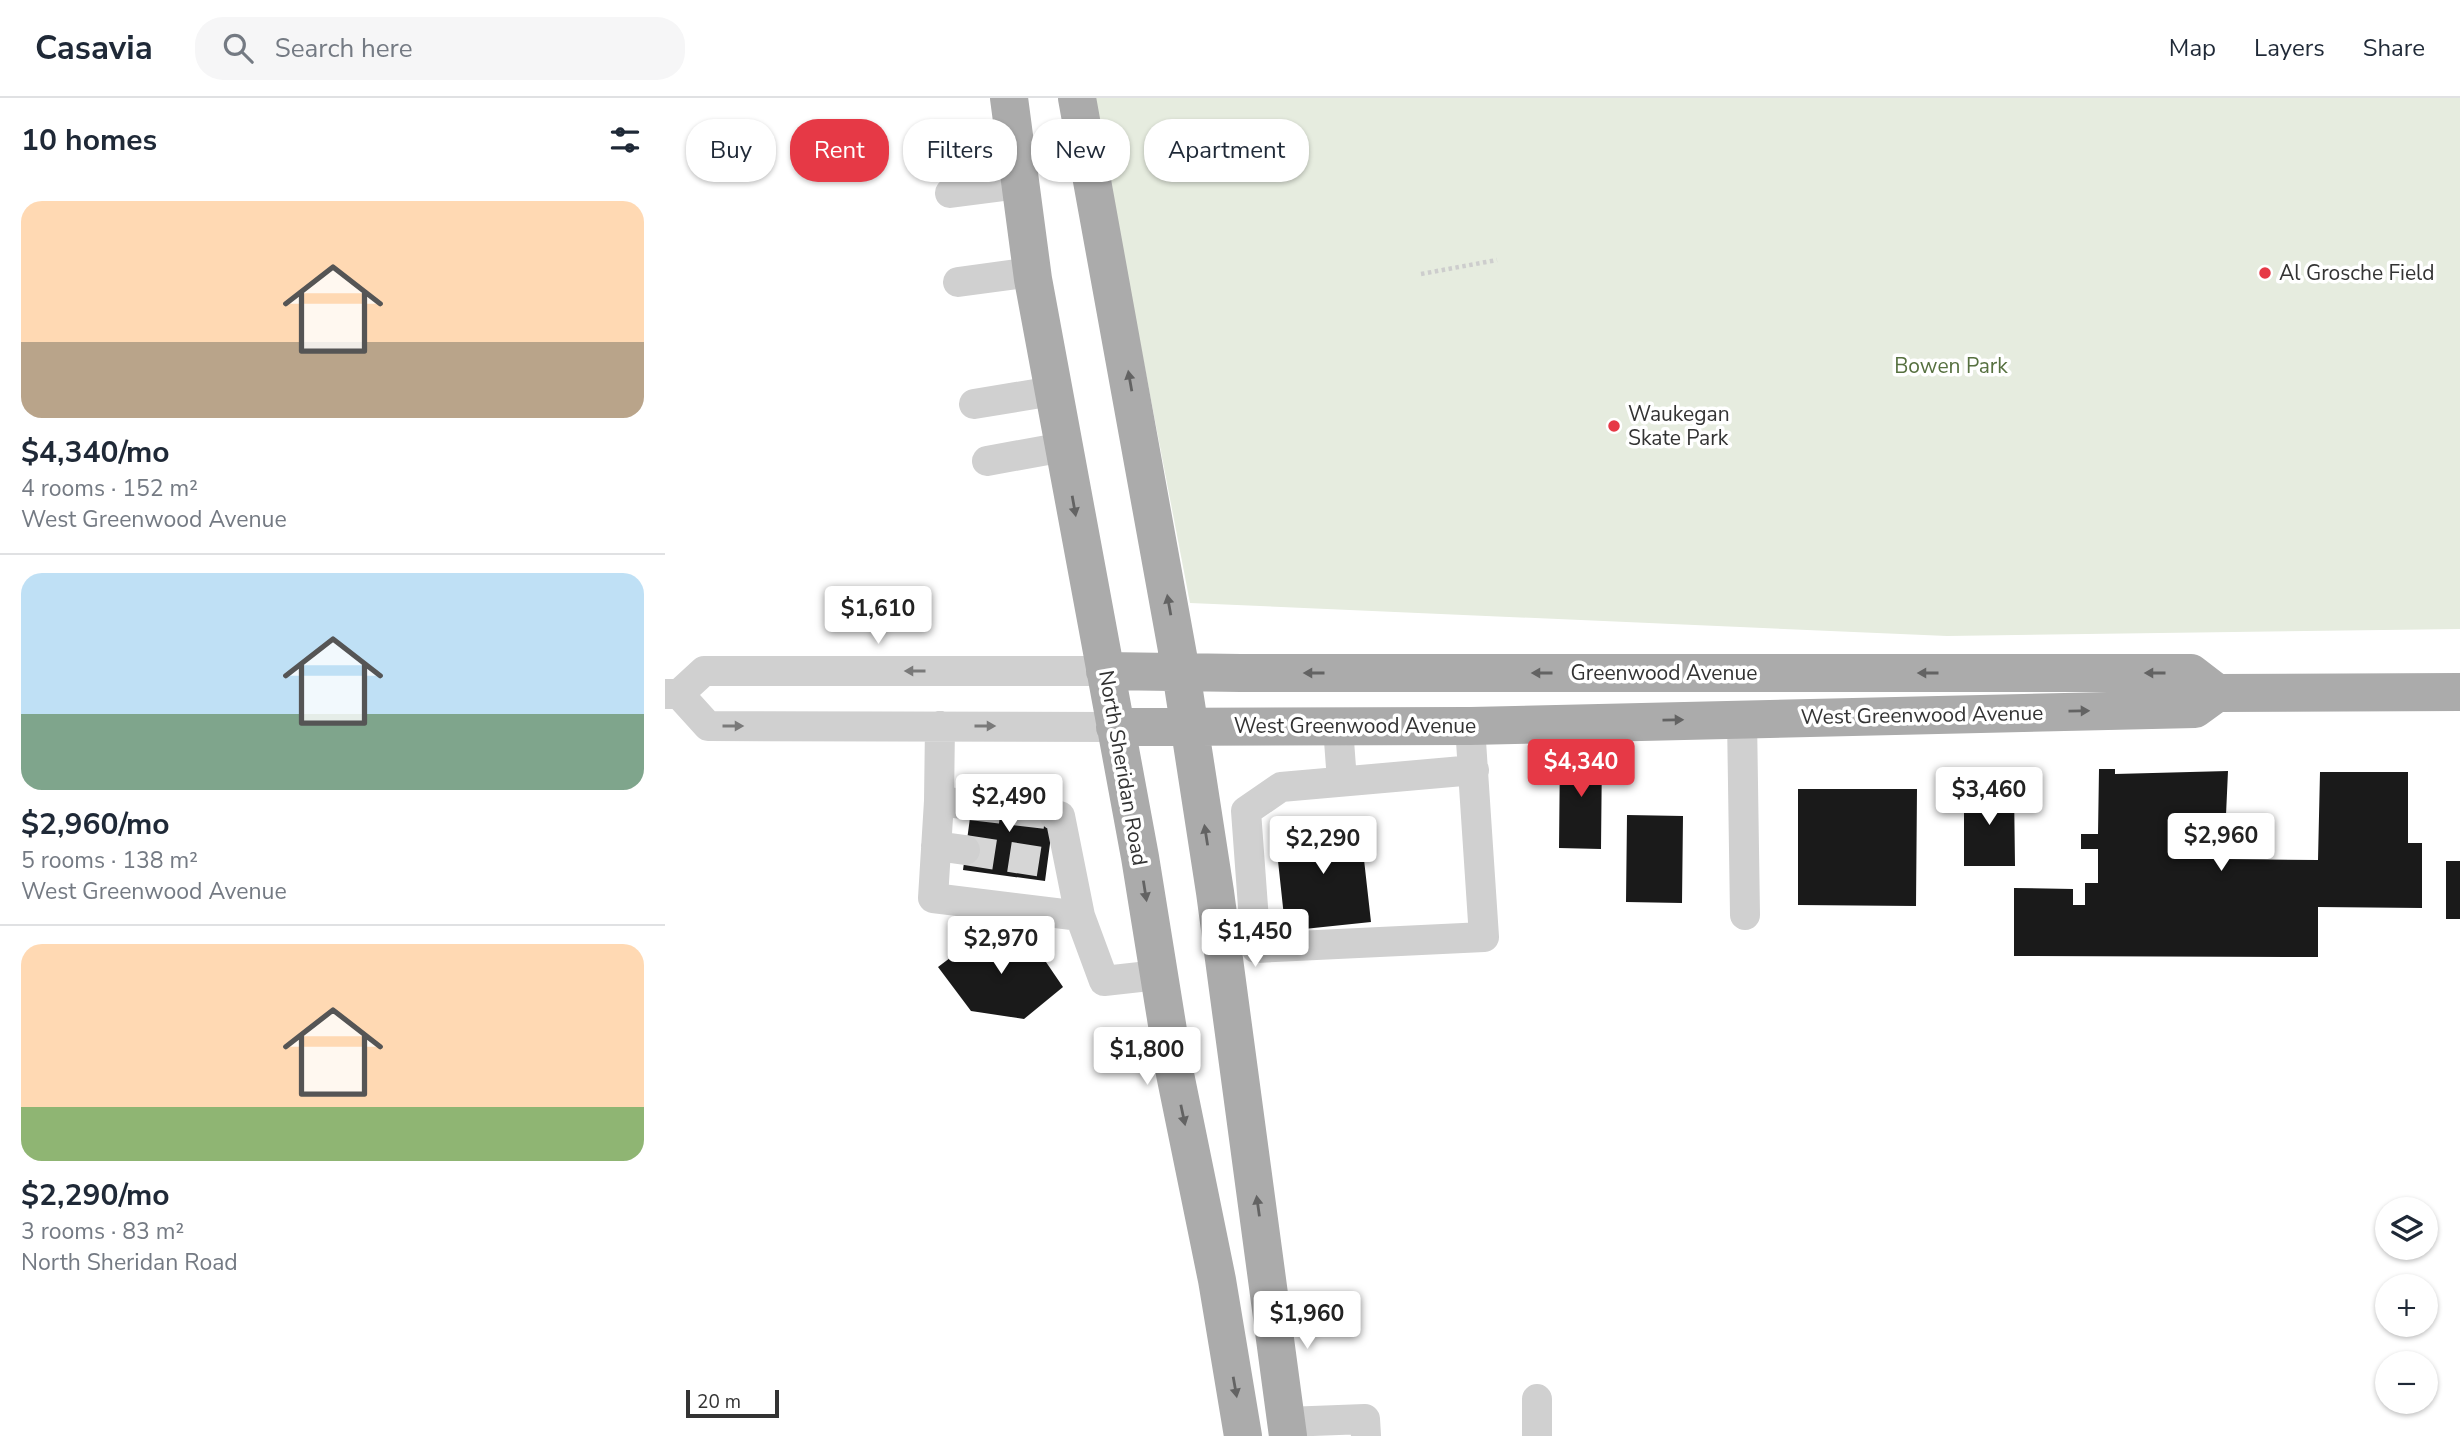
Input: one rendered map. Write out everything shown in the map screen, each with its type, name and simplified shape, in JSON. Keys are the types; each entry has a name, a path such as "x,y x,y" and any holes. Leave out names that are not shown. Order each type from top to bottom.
{"main road":[{"name":"North Sheridan Road","path":"1009,98 1032,272 1140,857 1175,1074 1217,1280 1243,1436"},
{"path":"1077,98 1189,727 1233,890 1287,1429"},
{"name":"Greenwood Avenue","path":"1105,671 2191,673 2217,693"},
{"name":"West Greenwood Avenue","path":"1115,727 1470,726 2195,709 2217,693 2460,692"}],"street":[{"path":"950,193 1019,184"},
{"path":"958,282 1032,272"},
{"path":"974,404 1053,391"},
{"path":"987,461 1064,447"},
{"name":"West Greenwood Avenue","path":"1105,671 704,671 672,694 708,726 1115,727"},
{"path":"1742,718 1745,915"},
{"path":"940,726 939,801 951,848 933,898 1080,916"},
{"path":"1470,726 1474,771 1484,937 1256,948 1233,890 1247,811 1258,802 1280,787 1474,771"},
{"path":"1338,727 1342,781"},
{"path":"939,801 971,805"},
{"path":"1054,815 1060,816 1060,865 1104,981 1158,975"},
{"path":"1537,1399 1537,1436"},
{"path":"1287,1429 1365,1419 1366,1436"}],"path":[{"path":"1421,274 1497,260"}],"green space":[{"name":"Bowen Park","path":"1093,98 2460,98 2460,629 1947,636 1190,603 1109,182 1130,182 1130,119 1097,119"}],"building":[{"path":"1560,750 1602,750 1601,849 1559,848"},
{"path":"2099,769 2115,769 2115,774 2228,771 2224,859 2318,860 2320,772 2408,772 2408,843 2422,843 2422,908 2318,907 2318,957 2014,956 2014,888 2073,889 2073,905 2085,905 2085,883 2098,883 2098,849 2081,849 2081,834 2098,834"},
{"path":"974,788 1056,799 1045,881 963,870"},
{"path":"1964,788 2014,788 2015,866 1964,866"},
{"path":"1798,789 1917,789 1916,906 1798,905"},
{"path":"1627,815 1683,816 1682,903 1626,902"},
{"path":"1314,819 1315,829 1360,824 1371,922 1304,929 1304,924 1285,926 1275,833 1295,831 1294,822"},
{"path":"2446,861 2460,861 2460,919 2446,919"},
{"path":"983,933 1031,940 1063,987 1024,1019 971,1011 938,967"}],"tunnel":[{"path":"971,805 1054,815"},
{"path":"965,850 1049,863"}],"place":[{"name":"Al Grosche Field","path":"2265,273"},
{"name":"Waukegan Skate Park","path":"1614,426"}]}
